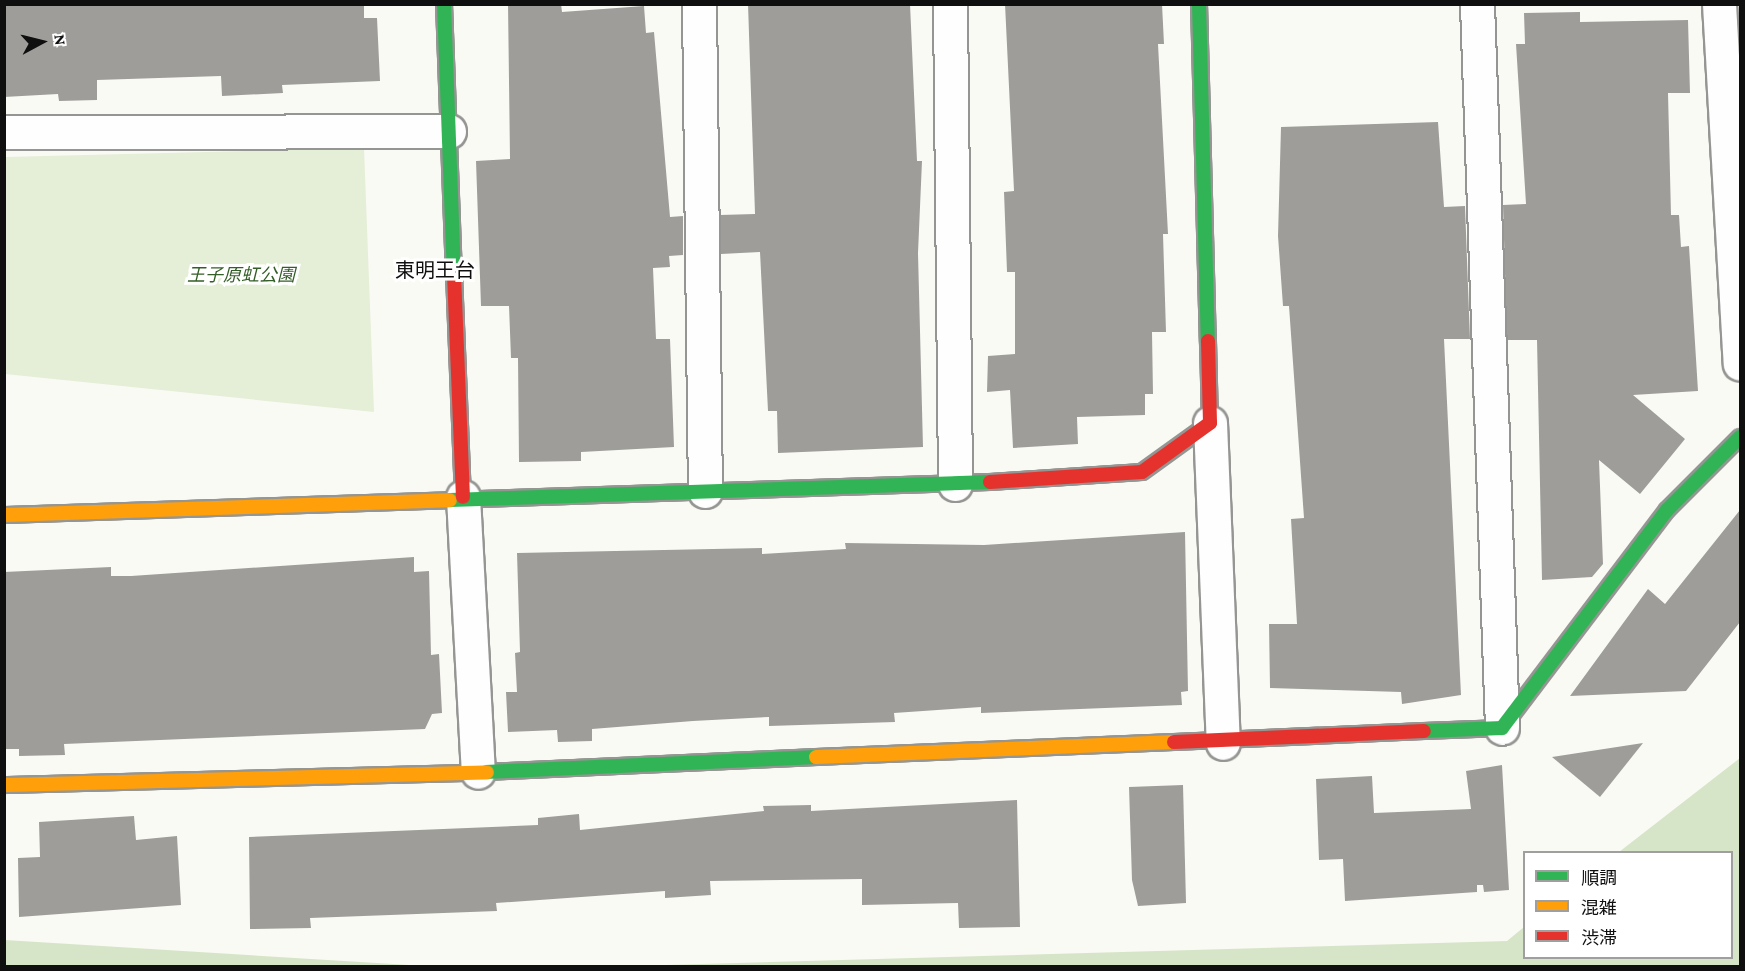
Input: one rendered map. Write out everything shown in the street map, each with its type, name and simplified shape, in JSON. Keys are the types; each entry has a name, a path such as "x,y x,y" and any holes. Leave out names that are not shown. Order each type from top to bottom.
{"street":[{"path":"444,4 463,497 478,772"},
{"path":"699,4 705,491"},
{"path":"950,4 955,484"},
{"path":"1199,4 1210,423 1223,743"},
{"path":"1477,4 1502,728"},
{"path":"1719,4 1740,363"},
{"path":"4,132 448,131"},
{"path":"4,515 463,497 955,484 1142,472 1210,423"},
{"path":"4,785 478,772 1223,743 1502,728 1667,510 1740,437"}],"green space":[{"name":"王子原虹公園","path":"364,148 374,412 5,374 5,157"},
{"path":"1740,758 1740,966 628,966 1507,941 1523,928 1523,959 1733,959 1733,851 1620,851"},
{"path":"5,940 426,966 5,966"}],"building":[{"path":"364,4 364,18 377,18 380,81 282,85 283,93 222,96 221,76 97,80 97,100 59,101 58,94 4,97 4,5"},
{"path":"508,4 561,4 562,12 644,6 646,33 654,32 670,217 683,216 683,255 669,256 670,267 653,268 656,339 670,339 674,447 581,452 581,461 519,462 518,358 511,358 509,306 481,306 476,161 510,159"},
{"path":"748,4 910,4 917,161 922,161 918,253 923,447 778,453 777,411 768,411 760,252 721,254 720,215 755,214"},
{"path":"1005,4 1162,4 1164,44 1158,44 1168,234 1163,234 1166,332 1152,332 1153,394 1145,394 1145,415 1077,417 1078,444 1013,448 1010,390 987,392 988,356 1015,354 1015,272 1007,272 1004,192 1014,191"},
{"path":"1580,12 1580,22 1688,20 1690,93 1668,93 1671,215 1679,215 1681,247 1689,246 1698,391 1633,395 1685,439 1640,494 1599,460 1603,564 1592,577 1542,580 1537,340 1507,340 1503,205 1526,204 1516,44 1525,44 1524,13"},
{"path":"1438,122 1444,207 1465,206 1470,339 1444,339 1461,695 1402,704 1401,692 1270,688 1269,624 1297,624 1291,519 1304,518 1289,306 1283,306 1278,236 1281,127"},
{"path":"1740,510 1740,622 1686,691 1570,696 1648,589 1665,604"},
{"path":"1185,532 1188,691 1181,692 1182,705 981,713 981,707 894,713 895,722 769,726 769,717 693,721 592,729 592,741 558,742 557,730 508,732 506,692 517,692 515,653 520,652 517,553 762,548 762,554 846,549 845,543 984,545"},
{"path":"414,557 414,572 429,571 431,655 439,654 442,713 432,714 425,729 64,744 65,755 19,756 19,749 4,749 4,572 111,567 111,576 131,576"},
{"path":"1643,743 1600,797 1552,757"},
{"path":"1502,765 1509,890 1484,892 1483,885 1477,885 1477,892 1345,901 1343,859 1319,860 1316,779 1372,776 1374,813 1471,809 1466,771"},
{"path":"1183,785 1186,903 1138,906 1132,880 1129,787"},
{"path":"1017,800 1020,927 959,928 958,903 862,905 862,879 710,881 711,895 665,898 665,891 496,903 497,911 310,918 311,928 250,929 249,837 538,825 538,818 579,814 580,830 764,811 763,806 811,805 811,811"},
{"path":"134,816 136,840 177,836 181,905 19,917 18,858 40,857 39,822"}],"traffic: fast":[{"path":"444,4 454,274"},
{"path":"1199,4 1208,341"},
{"path":"1424,731 1502,728 1667,510 1740,437"},
{"path":"450,500 990,482"},
{"path":"487,772 816,757"}],"traffic: slow":[{"path":"4,515 450,500"},
{"path":"816,757 1174,742"},
{"path":"4,785 487,772"}],"traffic: jam":[{"path":"454,274 463,497"},
{"path":"990,482 1142,472 1210,423 1208,341"},
{"path":"1174,742 1424,731"}],"district":[{"name":"東明王台","path":"435,270"}]}
